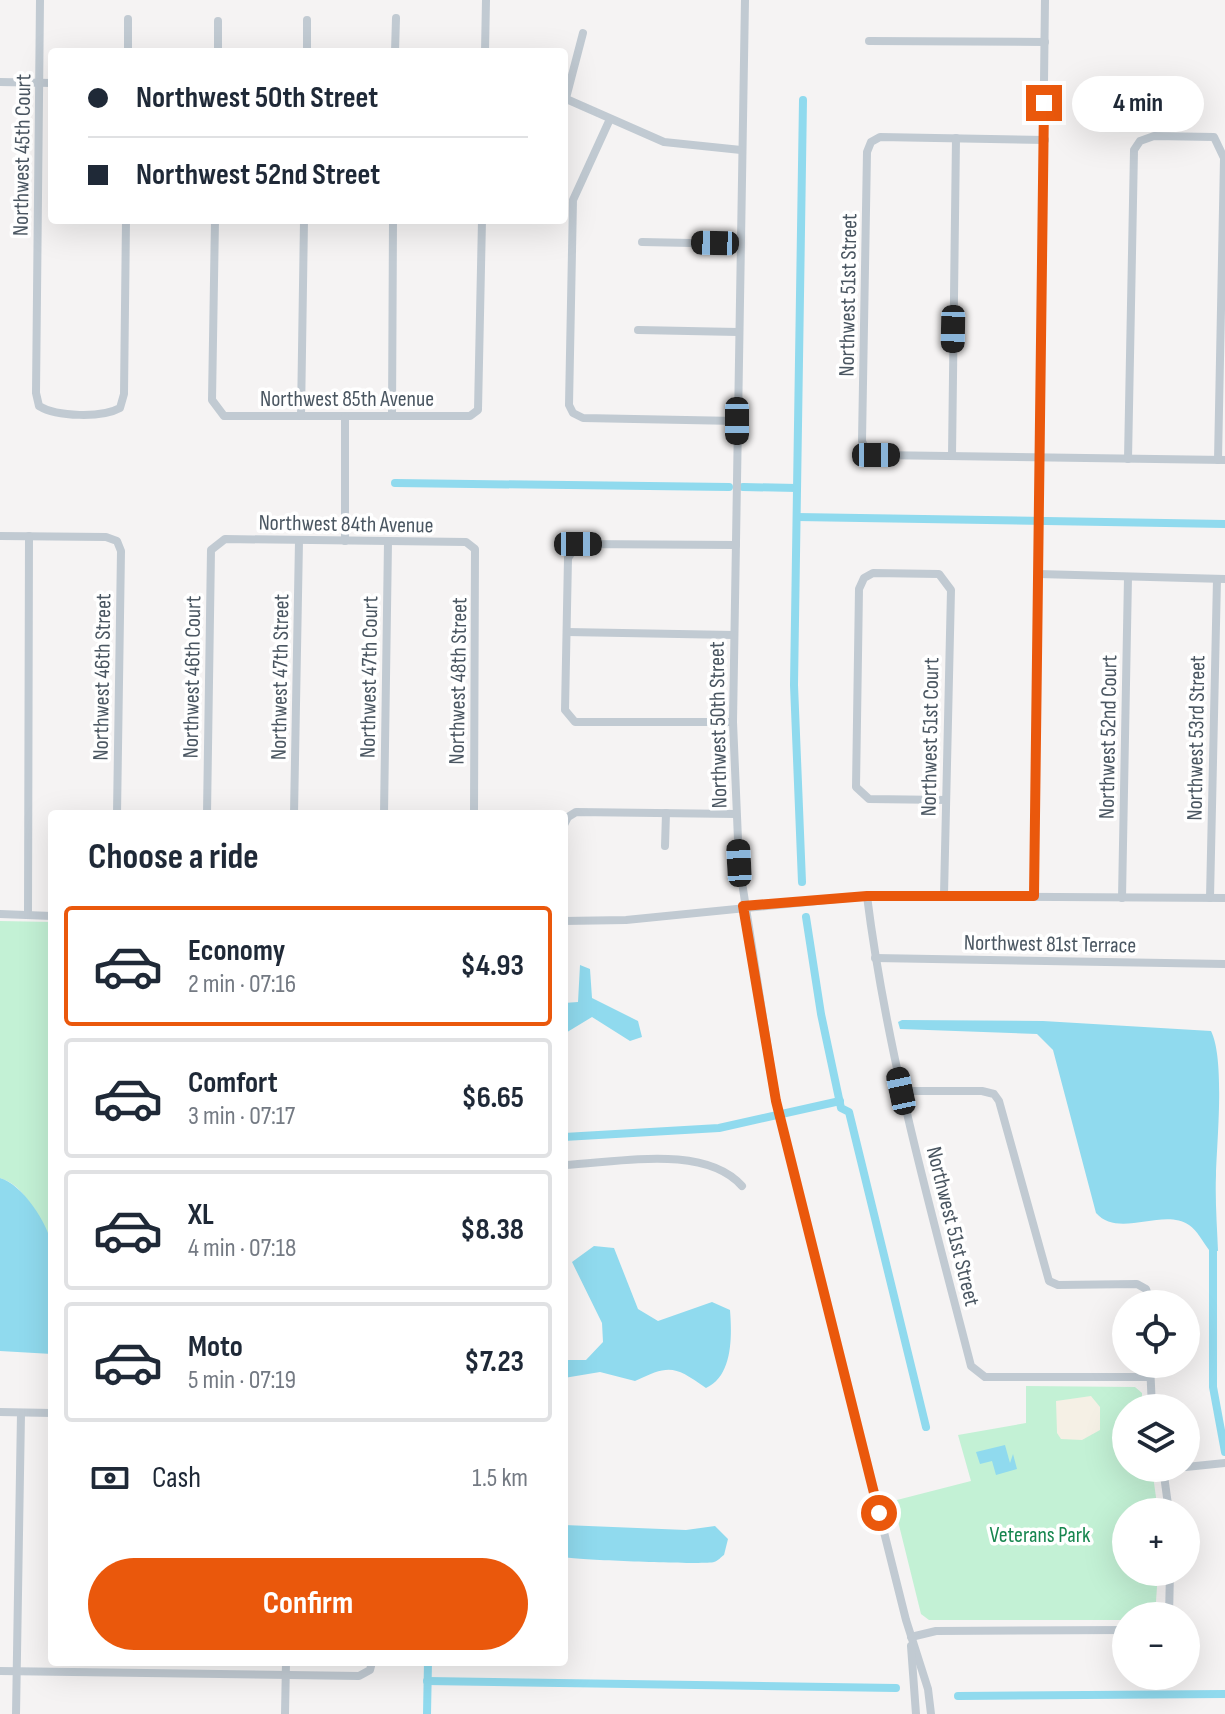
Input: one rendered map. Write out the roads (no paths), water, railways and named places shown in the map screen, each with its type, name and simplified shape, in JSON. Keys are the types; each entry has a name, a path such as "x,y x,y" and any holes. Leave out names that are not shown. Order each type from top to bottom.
{"street":[{"name":"Northwest 45th Court","path":"40,0 36,393 39,406 49,412 111,413 120,408 124,394 126,224"},
{"path":"485,48 486,0"},
{"name":"Northwest 50th Street","path":"745,0 733,722 743,906 777,1108 911,1637 928,1689 931,1714"},
{"path":"1034,896 1045,0"},
{"path":"395,48 396,18"},
{"path":"128,19 128,48"},
{"path":"307,20 307,48"},
{"path":"218,21 218,48"},
{"path":"568,87 583,33"},
{"path":"869,41 1045,42"},
{"path":"0,82 48,83"},
{"path":"568,99 664,142 741,150"},
{"path":"610,119 573,200 569,389 573,413 583,418 737,421"},
{"path":"1045,140 956,138 952,456 1040,458 1128,459 1222,460 1224,158 1214,137 1154,136 1140,141 1134,150 1128,459"},
{"name":"Northwest 51st Street","path":"952,456 876,455 866,450 862,441 866,167 871,142 880,137 956,138"},
{"name":"Northwest 85th Avenue","path":"215,224 212,400 216,408 224,416 345,417 470,416 478,410 482,224"},
{"path":"301,416 304,224"},
{"path":"392,416 393,224"},
{"path":"642,242 740,244"},
{"path":"638,330 738,332"},
{"path":"345,417 345,541"},
{"path":"0,536 29,536 28,915"},
{"name":"Northwest 46th Street","path":"29,536 106,537 117,541 121,551 117,810"},
{"name":"Northwest 84th Avenue","path":"216,543 225,539 466,542 475,549"},
{"name":"Northwest 47th Street","path":"294,810 299,541"},
{"name":"Northwest 47th Court","path":"384,810 388,542"},
{"name":"Northwest 46th Court","path":"207,810 211,550 216,543"},
{"path":"733,722 575,722 565,710 571,549 578,544 736,545"},
{"name":"Northwest 48th Street","path":"474,810 475,549"},
{"name":"Northwest 51st Court","path":"944,895 951,590 939,574 873,573 864,578 859,589 856,787 869,799 946,800"},
{"path":"1038,574 1221,579"},
{"name":"Northwest 52nd Court","path":"1122,898 1128,577"},
{"name":"Northwest 53rd Street","path":"1210,898 1221,579"},
{"path":"567,632 734,635"},
{"path":"568,819 576,812 736,814"},
{"path":"665,846 666,813"},
{"path":"568,921 626,920 867,896 1225,898"},
{"name":"Northwest 51st Street","path":"867,896 875,958 901,1091 971,1366 976,1373 985,1377 1112,1377"},
{"path":"0,914 48,916"},
{"name":"Northwest 81st Terrace","path":"875,958 1225,964"},
{"path":"901,1091 982,1091 994,1094 999,1101 1049,1281 1058,1285 1137,1284 1146,1290"},
{"path":"568,1165 675,1157 732,1175 742,1186"},
{"path":"0,1412 48,1413"},
{"path":"16,1714 21,1413"},
{"path":"1200,1466 1225,1463"},
{"path":"916,1714 911,1637 936,1631 1112,1630"},
{"path":"106,1666 106,1672"},
{"path":"195,1666 195,1673"},
{"path":"285,1714 286,1666"},
{"path":"0,1671 359,1676 371,1666"}],"water":[{"path":"580,965 590,969 592,998 638,1021 642,1037 630,1041 592,1017 568,1032 568,1003 578,1002"},
{"path":"1043,1021 1211,1031 1219,1080 1218,1251 1209,1250 1192,1227 1178,1220 1117,1223 1096,1213 1053,1050 1037,1034 900,1029 898,1022"},
{"path":"0,1178 25,1196 48,1233 48,1354 0,1351"},
{"path":"594,1246 614,1248 638,1309 658,1321 712,1302 730,1310 729,1354 715,1382 706,1388 687,1375 672,1370 656,1372 635,1381 600,1372 568,1377 568,1360 586,1360 603,1342 602,1323 572,1262"},
{"path":"1005,1445 1010,1463 1013,1454 1017,1469 996,1475 992,1461 980,1464 976,1452"},
{"path":"568,1525 686,1530 715,1526 728,1539 724,1555 706,1563 568,1557"}],"waterway":[{"path":"802,882 794,685 803,100"},
{"path":"395,483 729,487"},
{"path":"743,487 797,488"},
{"path":"797,517 1225,524"},
{"path":"806,917 821,1014 841,1108 849,1112 926,1427"},
{"path":"568,1137 719,1128 840,1101"},
{"path":"1213,1250 1213,1387 1225,1452"},
{"path":"427,1714 428,1666"},
{"path":"427,1681 896,1688"},
{"path":"958,1696 1225,1694"}],"park label":[{"name":"Veterans Park","path":"1040,1534"}]}
